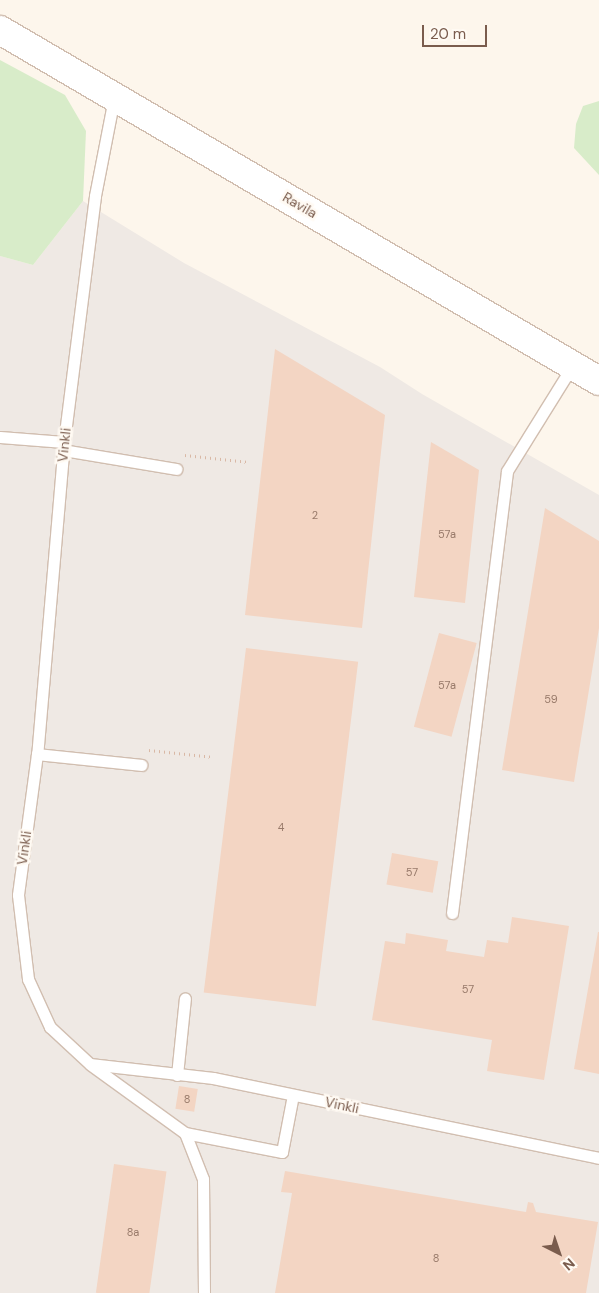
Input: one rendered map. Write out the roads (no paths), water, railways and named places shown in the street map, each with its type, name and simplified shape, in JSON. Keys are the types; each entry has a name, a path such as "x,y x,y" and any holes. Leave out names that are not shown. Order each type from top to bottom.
{"street":[{"name":"Ravila","path":"0,30 599,381"}],"lane":[{"name":"Vinkli","path":"114,96 95,196 64,446 38,754 18,894 28,979 50,1027 90,1064 213,1078 599,1158"},
{"path":"452,913 507,471 573,365"},
{"path":"0,437 64,446 176,469"},
{"path":"38,754 141,765"},
{"path":"177,1075 185,998"},
{"path":"90,1064 185,1133 282,1152 293,1095"},
{"path":"185,1133 203,1179 204,1293"}]}
